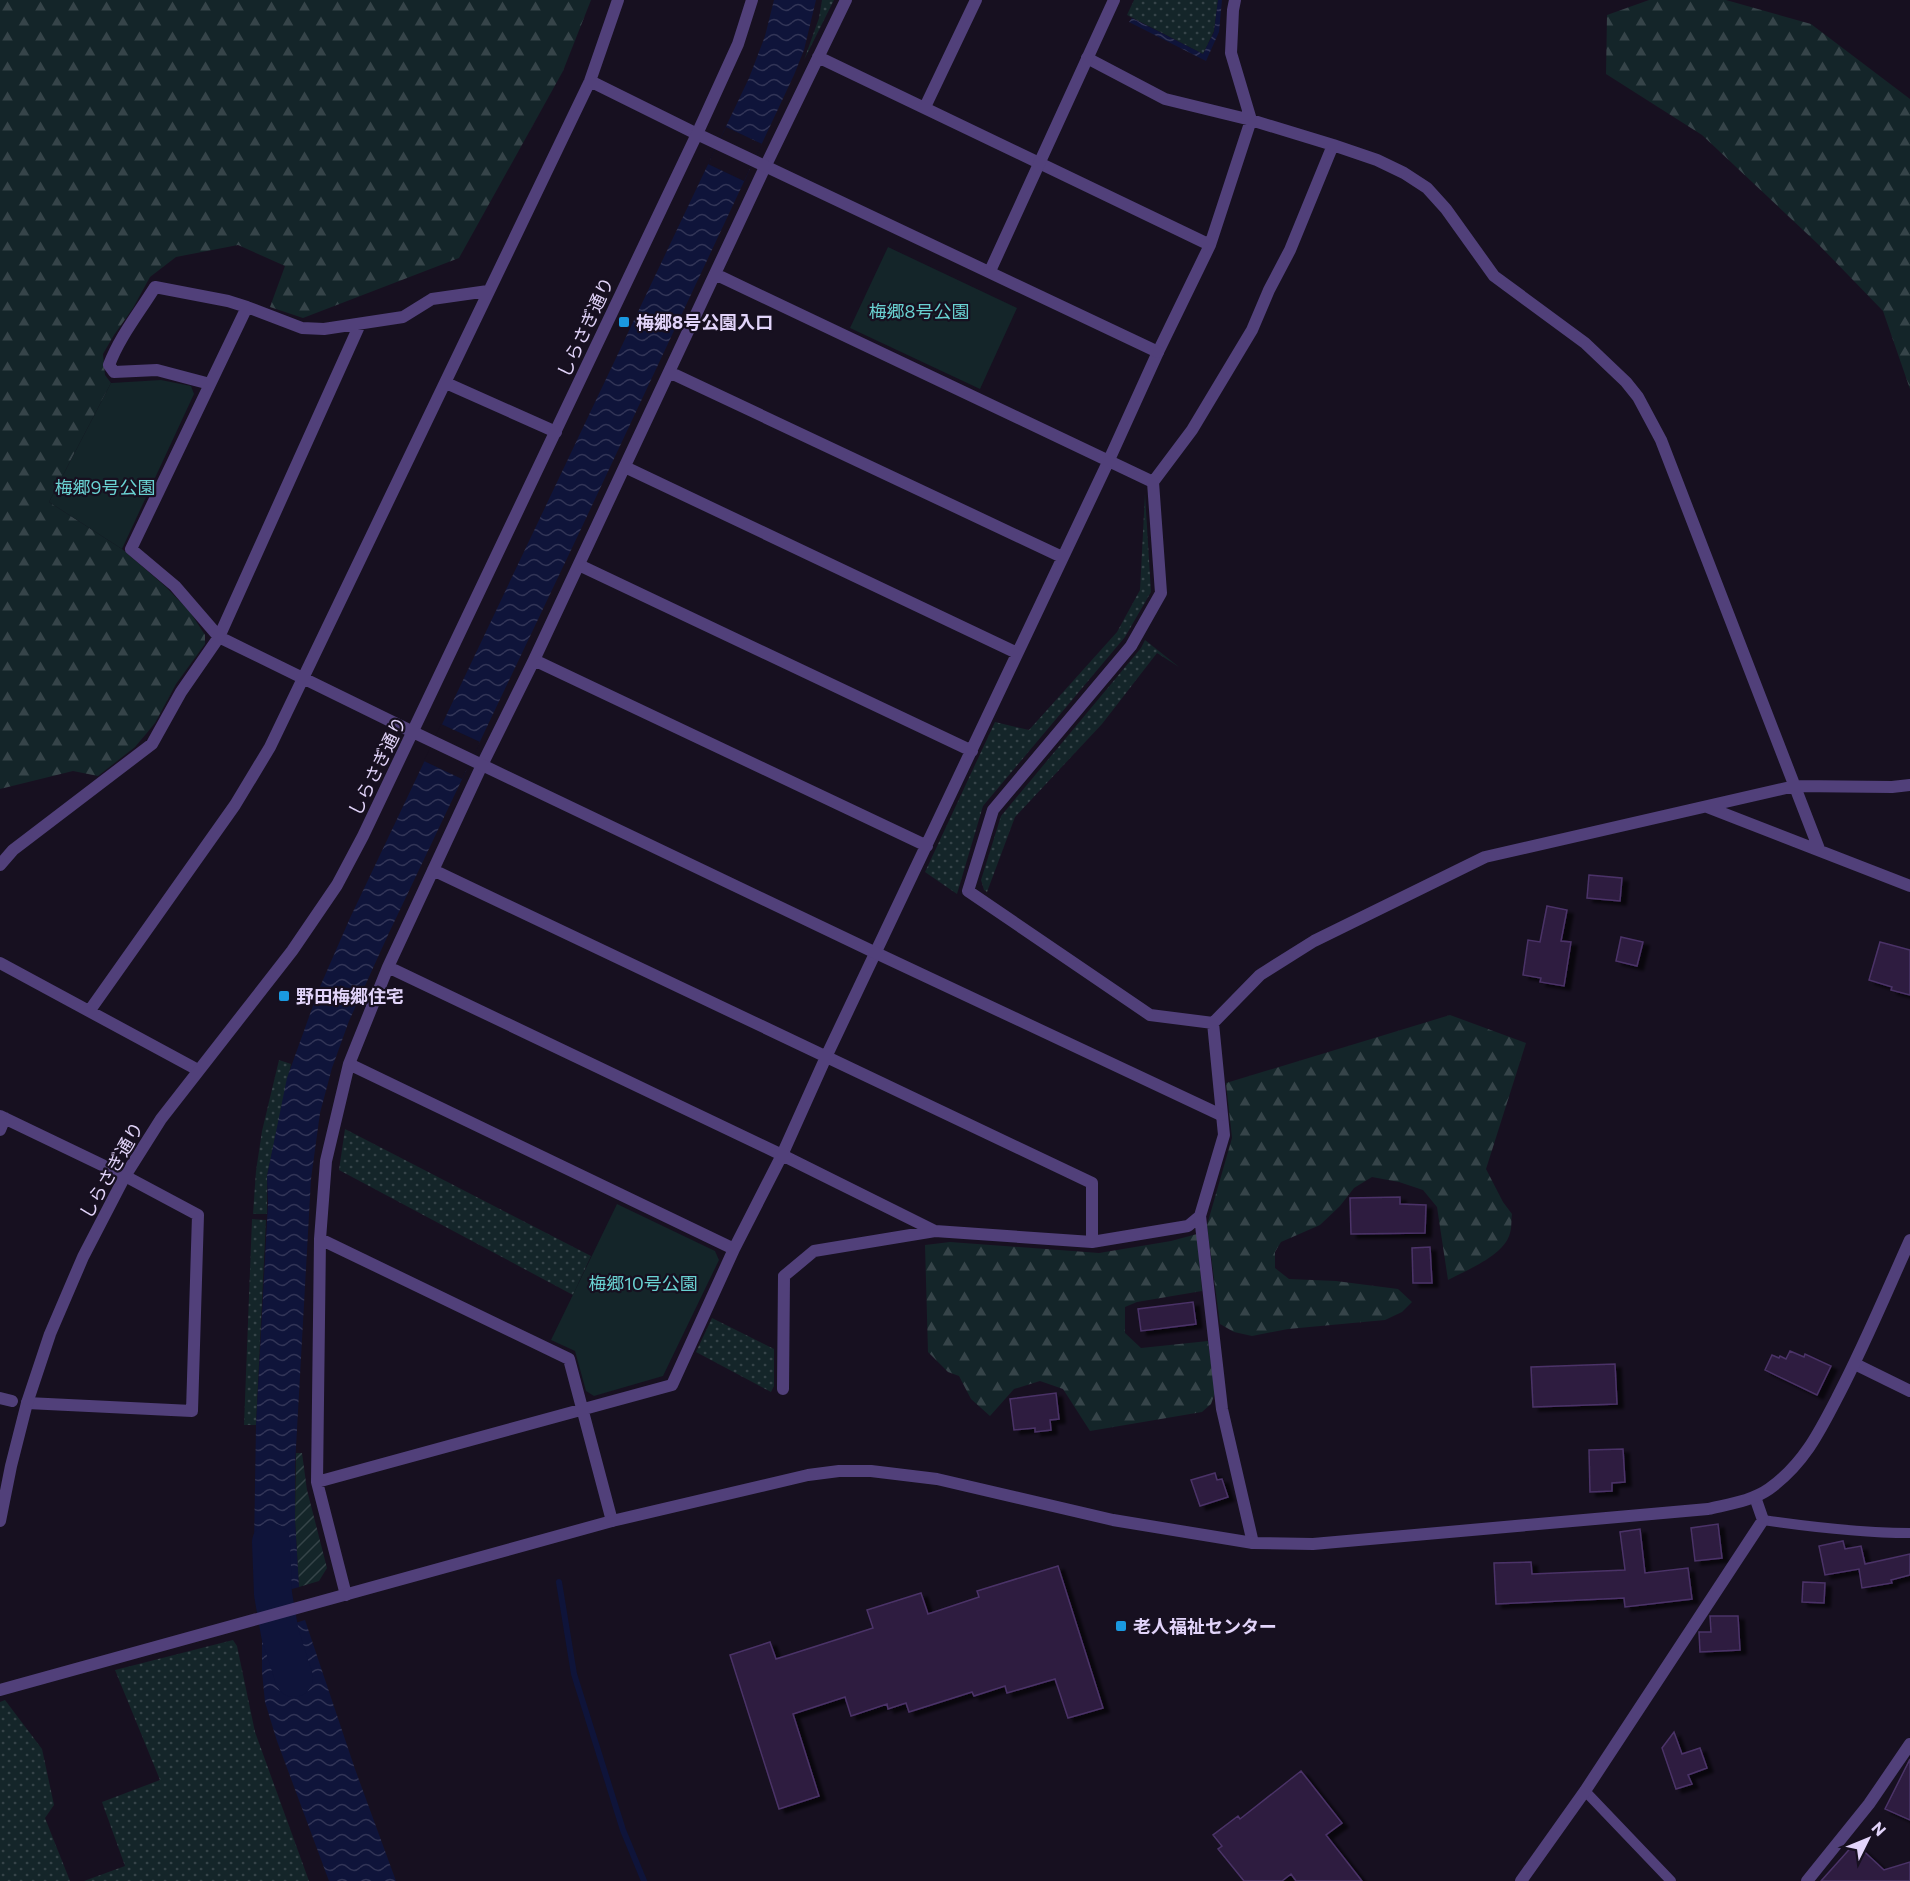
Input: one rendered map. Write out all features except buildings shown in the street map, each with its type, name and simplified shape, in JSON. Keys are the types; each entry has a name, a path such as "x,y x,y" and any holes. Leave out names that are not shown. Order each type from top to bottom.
{"street":[{"path":"90,1010 235,805 270,747 590,81 618,0"},
{"name":"しらさぎ通り","path":"0,1521 27,1403 50,1334 82,1257 126,1176 161,1119 286,958 337,885 413,732 697,134 738,44 752,0"},
{"path":"346,1595 317,1482 320,1239 326,1161 349,1064 388,967 433,870 477,762 534,660 715,274 760,164 846,0"},
{"path":"925,107 976,0"},
{"path":"990,271 1114,0"},
{"path":"317,1482 672,1385 734,1249 782,1155 826,1057 1210,245 1251,120 1232,53 1235,0"},
{"path":"818,57 1210,245"},
{"path":"1087,58 1165,99 1251,120 1333,145 1377,160 1404,173 1427,188 1446,209 1494,276 1585,343 1626,382 1638,397 1660,440 1819,849"},
{"path":"590,81 713,142 1158,352"},
{"path":"1213,1023 1150,1015 968,891 993,810 1131,646 1161,593 1153,482 1192,430 1252,330 1269,290 1290,250 1333,145"},
{"path":"715,274 1153,482"},
{"path":"210,384 157,370 114,372 110,365 119,341 155,287 228,301 302,328 324,329 403,316 432,299 488,291"},
{"path":"247,307 131,549 175,586 219,637 433,742 1221,1115"},
{"path":"0,865 13,850 152,744 181,692 219,637 360,324"},
{"path":"669,372 1062,557"},
{"path":"446,383 556,432"},
{"path":"625,467 1017,653"},
{"path":"579,565 972,751"},
{"path":"534,660 927,846"},
{"path":"1253,1543 1222,1409 1200,1216 1224,1135 1213,1023 1260,975 1314,941 1485,857 1795,786 1892,787 1910,785"},
{"path":"1706,806 1910,886"},
{"path":"433,870 1092,1183 1092,1242"},
{"path":"0,963 198,1070"},
{"path":"388,967 782,1155 935,1231"},
{"path":"349,1064 734,1249"},
{"path":"2,1121 126,1176 198,1215 192,1412 27,1403"},
{"path":"783,1389 784,1276 814,1251 935,1231 1092,1242 1188,1226 1200,1216"},
{"path":"320,1239 570,1359 612,1521"},
{"path":"0,1690 612,1521 808,1475 839,1471 872,1471 936,1479 1113,1520 1253,1543 1313,1544 1708,1509 1755,1497 1770,1489 1798,1463 1813,1444 1855,1364 1910,1240"},
{"path":"1855,1364 1910,1391"},
{"path":"1521,1881 1586,1791 1763,1520 1755,1497"},
{"path":"1808,1881 1869,1804 1910,1744"}],"lane":[{"path":"1763,1520 1806,1526 1910,1533"},
{"path":"1586,1791 1671,1881"}],"green space":[{"path":"0,0 591,0 563,71 459,258 303,318 270,307 285,266 238,245 176,257 150,277 103,354 105,375 111,383 49,502 122,549 166,587 190,612 205,635 205,644 176,684 155,723 135,747 98,776 73,771 0,789"},
{"path":"822,0 834,0 804,60 819,18"},
{"path":"1134,0 1218,0 1214,31 1203,54 1127,15"},
{"path":"1649,0 1726,0 1811,24 1910,99 1910,389 1883,311 1819,245 1702,135 1606,74 1607,15"},
{"name":"梅郷8号公園","path":"888,247 1017,308 980,389 850,328"},
{"name":"梅郷9号公園","path":"161,380 191,386 194,394 122,549 49,502 111,383"},
{"path":"1145,494 1151,592 1125,637 983,806 957,894 925,872 995,722 1029,730 1117,632 1140,590"},
{"path":"1145,640 1179,667 1157,653 1102,724 1015,817 987,892 981,880 1001,816 1141,648"},
{"path":"1450,1015 1526,1043 1486,1169 1512,1214 1511,1231 1507,1241 1484,1261 1448,1280 1437,1207 1423,1190 1399,1182 1372,1177 1354,1188 1340,1206 1320,1225 1281,1242 1275,1252 1275,1268 1289,1279 1336,1281 1398,1289 1412,1302 1402,1312 1385,1320 1288,1329 1252,1336 1234,1332 1220,1324 1207,1225 1232,1138 1226,1083"},
{"path":"279,1060 291,1064 267,1176 267,1214 253,1214 262,1131"},
{"path":"345,1129 591,1256 573,1295 339,1170"},
{"name":"梅郷10号公園","path":"617,1204 715,1251 719,1260 663,1376 594,1396 586,1391 575,1351 551,1340"},
{"path":"252,1219 266,1220 256,1425 244,1425"},
{"path":"1197,1234 1202,1291 1137,1302 1125,1307 1125,1333 1141,1348 1208,1341 1215,1393 1211,1404 1202,1412 1090,1431 1063,1389 1040,1381 1014,1389 990,1416 971,1399 959,1376 948,1372 928,1352 925,1245 950,1242 1099,1253 1171,1241"},
{"path":"712,1318 774,1349 774,1386 771,1392 696,1352"},
{"path":"296,1453 302,1453 307,1490 327,1568 319,1581 299,1587 295,1520"},
{"path":"233,1640 237,1646 255,1732 309,1881 84,1881 125,1866 102,1802 160,1780 115,1670"},
{"path":"5,1700 42,1749 54,1805 45,1818 70,1881 0,1881 0,1702"}],"water":[{"path":"774,0 816,0 804,50 794,75 388,935 349,1021 332,1068 320,1113 311,1179 295,1465 295,1520 299,1587 257,1599 254,1548 256,1425 268,1203 267,1176 287,1078 319,989 350,918 749,78 765,36"},
{"path":"1218,0 1222,0 1219,32 1206,61 1129,22 1132,18 1203,54 1214,32"},
{"path":"305,1620 355,1769 396,1881 329,1881 277,1741 265,1702 262,1633"}],"pier":[{"path":"726,127 762,144 744,181 708,164"},
{"path":"441,724 480,742 462,779 424,761"}],"waterway":[{"path":"271,1542 273,1594 280,1634 294,1678"},
{"path":"559,1582 574,1674 623,1830 644,1881"}],"place":[{"name":"梅郷8号公園入口","path":"624,322"},
{"name":"野田梅郷住宅","path":"284,996"},
{"name":"老人福祉センター","path":"1121,1626"}]}
